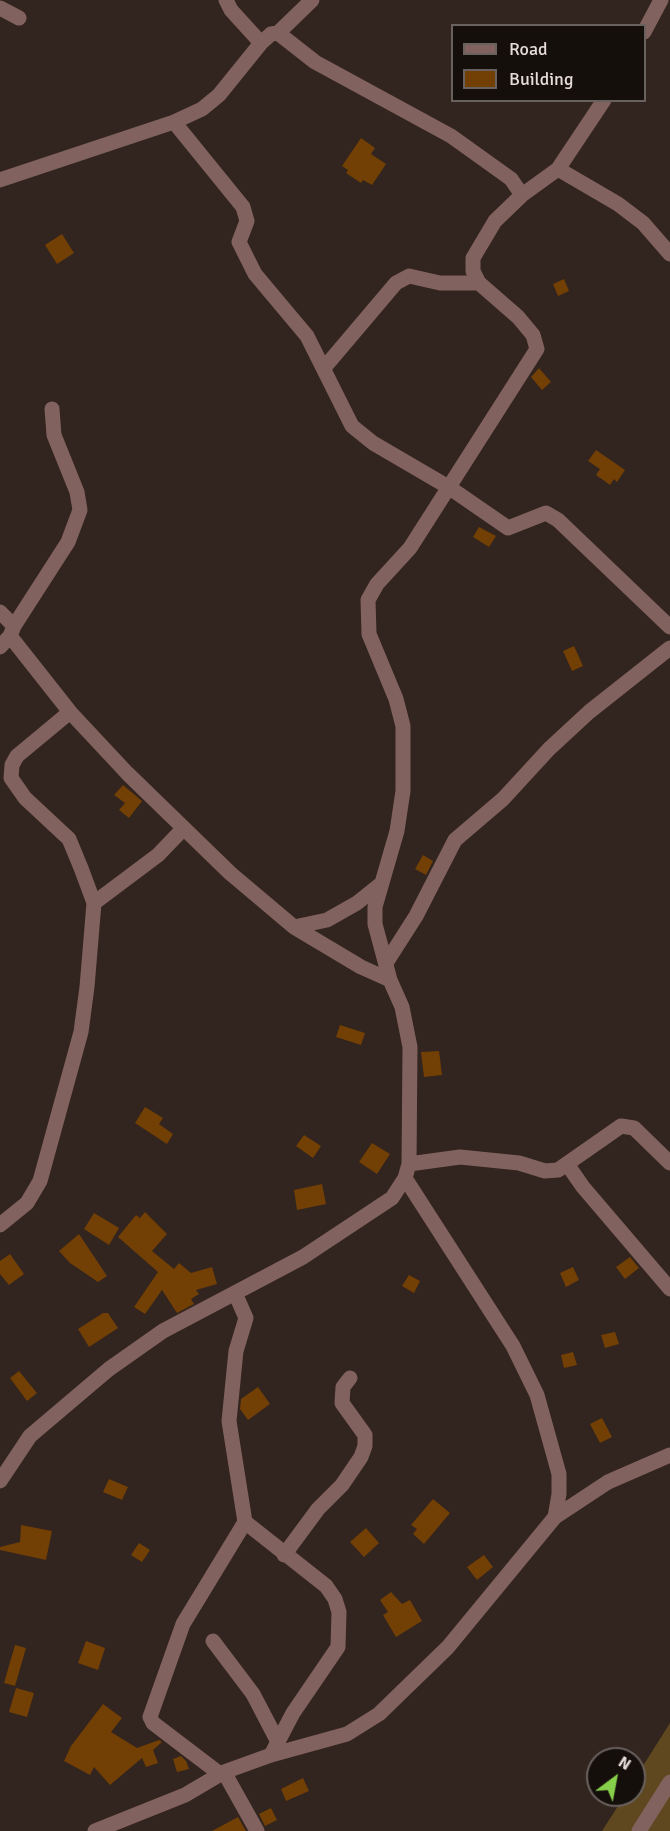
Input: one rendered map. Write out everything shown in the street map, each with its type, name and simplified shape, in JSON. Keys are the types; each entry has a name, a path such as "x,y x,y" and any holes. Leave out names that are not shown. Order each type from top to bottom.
{"street":[{"path":"226,0 231,10 261,43"},
{"path":"3,182 174,122 202,109 219,95 261,43 271,34 278,33 312,0"},
{"path":"646,30 661,0"},
{"path":"0,8 19,18"},
{"path":"278,33 315,62 451,136 511,179 522,195"},
{"path":"0,1481 30,1436 109,1369 163,1331 303,1257 392,1198 407,1171 410,1047 402,1007 390,980 375,924 375,907 398,831 403,791 404,726 396,699 369,634 368,600 376,584 410,548 537,349 533,335 518,317 479,283 473,271 473,258 495,221 522,195 558,169 603,102"},
{"path":"174,122 243,207 247,220 239,242 255,274 307,336 352,426 373,443 450,488 508,528 546,513 558,519 670,627"},
{"path":"558,169 618,204 643,223 670,254"},
{"path":"324,368 396,283 409,276 440,283 479,283"},
{"path":"8,636 68,542 80,510 77,492 54,435 52,409"},
{"path":"0,612 8,636 70,712 183,829 230,873 294,927 361,967 390,980"},
{"path":"386,963 416,916 455,840 503,799 549,749 589,712 670,648"},
{"path":"0,1225 27,1203 40,1181 81,1032 94,903 69,839 25,798 11,778 12,765 17,756 70,712"},
{"path":"94,903 158,855 183,829"},
{"path":"294,927 327,920 357,903 382,883"},
{"path":"407,1171 460,1157 519,1163 545,1171 558,1170 621,1126 634,1128 670,1162"},
{"path":"567,1164 583,1187 670,1289"},
{"path":"407,1171 513,1346 537,1395 559,1474 559,1494 555,1517"},
{"path":"235,1293 246,1318 236,1351 228,1421 245,1522 326,1586 335,1599 339,1612 338,1647 293,1713 274,1749"},
{"path":"284,1555 318,1509 342,1485 365,1446 364,1435 342,1403 343,1387 350,1378"},
{"path":"94,1831 185,1795 222,1773 274,1749 347,1734 379,1714 448,1647 555,1517 608,1482 670,1455"},
{"path":"245,1522 183,1624 150,1717 153,1723 222,1773 257,1831"},
{"path":"213,1641 254,1694 274,1749"},
{"path":"639,1831 670,1782"}],"shaded area":[{"path":"670,1723 670,1831 602,1831 617,1807 646,1807 646,1761"}],"building":[{"path":"361,138 375,148 371,154 386,164 372,185 363,180 361,183 346,173 348,170 342,166"},
{"path":"62,234 74,253 57,264 45,245"},
{"path":"564,279 569,291 558,296 553,284"},
{"path":"539,368 551,382 542,390 531,377"},
{"path":"596,450 625,470 617,482 614,479 610,485 596,475 600,469 588,461"},
{"path":"479,527 496,536 489,547 473,537"},
{"path":"574,646 583,666 572,671 563,651"},
{"path":"123,785 142,801 129,818 119,810 125,803 114,795"},
{"path":"423,855 433,861 426,875 415,869"},
{"path":"340,1025 365,1033 361,1045 336,1037"},
{"path":"439,1051 442,1075 424,1077 421,1052"},
{"path":"145,1107 163,1118 159,1124 173,1134 167,1144 135,1123"},
{"path":"304,1135 321,1146 313,1158 296,1146"},
{"path":"372,1143 390,1154 377,1174 359,1162"},
{"path":"322,1184 326,1204 297,1210 294,1190"},
{"path":"145,1212 167,1234 152,1251 174,1269 179,1263 191,1273 212,1267 217,1284 196,1290 199,1294 191,1299 194,1304 177,1313 162,1290 145,1314 134,1307 158,1272 118,1237 136,1215 140,1218"},
{"path":"94,1213 119,1228 109,1245 84,1229"},
{"path":"79,1234 107,1276 98,1282 70,1263 59,1251"},
{"path":"10,1254 24,1274 9,1285 0,1274 0,1261"},
{"path":"630,1257 639,1268 625,1279 616,1267"},
{"path":"573,1267 579,1280 566,1287 560,1273"},
{"path":"409,1275 420,1281 414,1293 402,1286"},
{"path":"103,1313 108,1313 118,1328 89,1347 78,1329"},
{"path":"615,1332 619,1344 605,1348 601,1335"},
{"path":"573,1352 577,1365 564,1368 561,1355"},
{"path":"19,1371 37,1393 27,1401 10,1378"},
{"path":"258,1387 270,1404 248,1420 240,1409 241,1399"},
{"path":"602,1418 612,1437 600,1443 590,1424"},
{"path":"109,1479 128,1487 122,1500 103,1492"},
{"path":"433,1499 450,1513 424,1544 413,1534 417,1529 411,1525"},
{"path":"21,1525 52,1531 46,1560 0,1550 0,1547 20,1542"},
{"path":"366,1528 379,1543 364,1557 350,1542"},
{"path":"139,1543 150,1550 142,1562 131,1555"},
{"path":"484,1555 493,1567 477,1580 467,1567"},
{"path":"391,1592 402,1604 410,1600 422,1621 396,1637 383,1615 388,1612 380,1600"},
{"path":"86,1641 105,1648 98,1670 78,1663"},
{"path":"15,1645 26,1648 15,1686 4,1683"},
{"path":"16,1688 34,1693 27,1717 9,1712"},
{"path":"103,1704 122,1718 111,1732 137,1748 159,1740 162,1742 153,1750 158,1763 146,1767 142,1758 110,1785 94,1767 90,1775 64,1761 71,1746"},
{"path":"181,1756 189,1769 177,1772 173,1759"},
{"path":"303,1778 309,1791 286,1801 281,1789"},
{"path":"271,1808 277,1820 265,1826 259,1814"},
{"path":"238,1817 246,1831 212,1831"}]}
